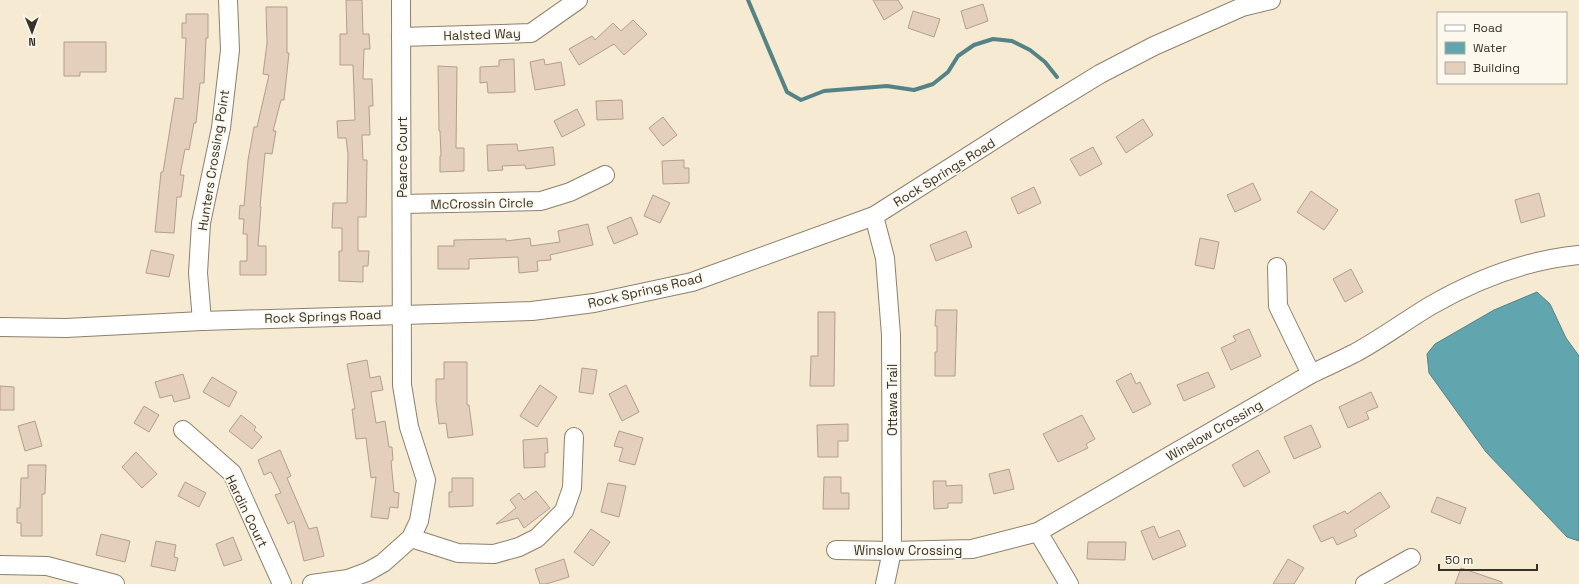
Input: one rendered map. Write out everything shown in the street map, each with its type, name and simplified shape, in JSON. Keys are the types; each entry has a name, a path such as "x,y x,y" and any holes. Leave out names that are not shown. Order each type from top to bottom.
{"street":[{"name":"Hunters Crossing Point","path":"202,321 198,273 201,223 221,128 230,50 228,0"},
{"name":"Pearce Court","path":"401,0 403,392 409,427 426,480 419,521 411,538"},
{"name":"Halsted Way","path":"401,37 531,33 578,0"},
{"name":"Rock Springs Road","path":"0,328 66,328 202,321 532,311 594,303 692,282 874,216 1100,74 1242,3 1271,0"},
{"name":"McCrossin Circle","path":"402,204 541,201 570,192 605,175"},
{"name":"Ottawa Trail","path":"874,216 885,258 892,335 892,551 885,584"},
{"name":"Winslow Crossing","path":"836,550 892,551 972,549 1038,532 1311,374 1356,352 1432,305 1473,285 1526,264 1562,256 1579,255"},
{"path":"1277,267 1278,306 1311,374"},
{"name":"Hardin Court","path":"183,430 232,473 282,584"},
{"path":"312,584 348,579 367,572 383,563 411,538 458,553 494,554 519,547 536,538 564,510 572,488 574,437"},
{"path":"1038,532 1069,584"},
{"path":"1365,584 1411,558"},
{"path":"0,565 47,566 115,584"}],"water":[{"path":"1537,292 1550,304 1566,338 1579,356 1579,541 1567,537 1486,452 1429,373 1427,354 1435,344 1494,310"}],"building":[{"path":"346,0 362,0 363,34 369,34 370,49 364,49 363,79 372,79 373,106 369,106 370,135 362,135 363,160 367,160 366,217 358,217 358,251 369,251 368,266 363,266 363,282 339,281 339,251 342,251 342,228 332,228 333,203 347,203 348,154 346,138 338,138 337,121 355,120 353,65 340,65 340,34 347,34"},
{"path":"873,0 898,0 903,8 884,20"},
{"path":"983,4 988,21 966,29 961,11"},
{"path":"266,7 287,7 287,53 289,53 284,100 281,100 273,131 276,131 272,154 265,153 258,246 266,246 266,275 240,275 240,261 247,261 247,234 243,234 244,219 239,219 240,205 244,206 248,160 254,127 257,127 269,75 263,74 267,43"},
{"path":"913,11 940,19 934,37 908,28"},
{"path":"186,14 208,14 208,38 206,38 204,83 200,83 196,123 194,123 189,150 185,149 180,175 184,175 181,197 177,197 174,233 155,232 161,172 163,172 175,98 183,99 186,38 182,38 182,23 186,23"},
{"path":"633,20 647,34 624,55 614,44 579,65 569,49 592,36 595,40 613,23 621,31"},
{"path":"64,42 106,42 106,72 80,72 80,76 64,76"},
{"path":"514,59 515,92 488,93 487,82 480,83 480,67 499,66 499,60"},
{"path":"544,59 545,65 561,62 565,85 535,90 530,62"},
{"path":"438,66 457,67 456,148 464,148 464,171 440,172 441,156"},
{"path":"622,100 623,119 597,120 596,101"},
{"path":"577,109 585,125 562,137 554,121"},
{"path":"663,117 677,135 663,146 649,128"},
{"path":"1143,119 1153,135 1126,153 1116,137"},
{"path":"517,144 518,151 553,147 555,165 526,169 525,165 502,166 503,170 488,171 487,145"},
{"path":"1093,147 1102,164 1080,176 1070,159"},
{"path":"684,160 684,168 689,168 689,183 663,184 662,161"},
{"path":"1253,183 1261,200 1235,212 1227,195"},
{"path":"1034,187 1041,203 1018,214 1011,198"},
{"path":"1311,191 1338,210 1324,230 1297,212"},
{"path":"1539,193 1545,216 1521,223 1515,200"},
{"path":"653,195 670,203 660,223 644,216"},
{"path":"631,217 638,234 614,244 607,227"},
{"path":"588,224 593,245 550,255 551,260 537,261 538,271 519,273 518,257 469,259 469,269 438,269 438,246 454,246 454,240 506,239 506,241 530,238 531,246 560,242 558,231"},
{"path":"966,231 972,247 936,261 930,245"},
{"path":"1200,238 1219,242 1214,269 1195,265"},
{"path":"151,250 174,255 169,277 146,273"},
{"path":"1351,269 1363,292 1345,302 1333,279"},
{"path":"936,310 957,310 955,376 935,376 935,352 937,352 937,326 935,326"},
{"path":"818,312 835,312 834,386 810,386 811,356 818,356"},
{"path":"1249,329 1261,356 1231,370 1221,348 1236,341 1233,336"},
{"path":"367,360 370,378 380,376 383,390 371,392 376,423 385,421 389,447 392,447 393,460 391,461 394,492 399,493 398,508 390,507 388,519 371,517 376,477 371,478 366,438 356,439 352,409 355,409 347,364"},
{"path":"444,362 467,362 467,405 469,405 473,435 448,438 446,423 439,424 436,401 436,379 444,379"},
{"path":"582,368 597,370 593,394 579,392"},
{"path":"1208,372 1215,387 1184,401 1177,385"},
{"path":"1131,373 1136,384 1140,382 1151,404 1133,413 1116,381"},
{"path":"183,374 190,398 174,402 172,395 160,398 155,382"},
{"path":"212,377 237,392 229,407 203,392"},
{"path":"540,385 557,397 537,427 520,416"},
{"path":"626,385 639,412 622,421 609,394"},
{"path":"0,386 14,387 14,410 0,410"},
{"path":"1371,392 1378,407 1366,412 1369,419 1348,428 1339,407"},
{"path":"144,406 159,415 149,432 134,423"},
{"path":"241,415 256,427 254,430 262,437 252,449 229,431"},
{"path":"1082,415 1095,439 1086,444 1088,448 1058,462 1043,434"},
{"path":"35,421 42,446 25,451 18,426"},
{"path":"848,424 848,441 838,441 838,457 818,457 817,425"},
{"path":"1311,425 1321,447 1294,459 1284,437"},
{"path":"619,431 643,438 635,465 619,461 623,448 614,446"},
{"path":"547,438 548,453 545,453 545,467 524,468 523,440"},
{"path":"280,450 291,476 287,478 309,529 317,527 324,556 304,561 294,521 288,524 275,495 281,493 271,472 264,475 258,460"},
{"path":"1258,450 1270,472 1244,487 1232,465"},
{"path":"136,452 157,474 142,488 122,467"},
{"path":"28,465 46,465 45,494 42,494 42,536 21,536 21,523 17,523 17,508 20,508 21,478 28,478"},
{"path":"1009,469 1014,489 994,494 989,474"},
{"path":"824,477 841,477 841,493 849,493 849,509 823,509"},
{"path":"452,478 473,478 473,506 449,507 449,492 452,492"},
{"path":"933,481 946,481 946,486 962,485 962,503 948,503 948,508 934,509"},
{"path":"185,482 206,493 199,507 178,496"},
{"path":"608,483 626,486 619,517 601,512"},
{"path":"536,491 550,508 524,528 518,518 496,524 516,508 510,500 519,493 524,500"},
{"path":"1380,492 1390,507 1354,530 1357,536 1337,545 1333,537 1321,542 1313,526 1345,511 1347,514"},
{"path":"1437,497 1466,508 1460,524 1431,512"},
{"path":"1154,526 1159,538 1179,530 1186,546 1153,560 1141,531"},
{"path":"591,529 610,542 593,566 574,552"},
{"path":"101,534 130,541 125,562 96,555"},
{"path":"233,537 242,560 224,566 216,544"},
{"path":"156,541 176,545 174,557 178,558 175,571 151,566"},
{"path":"1088,542 1126,542 1125,560 1087,559"},
{"path":"564,559 569,577 546,584 540,584 535,569"},
{"path":"1288,559 1304,568 1294,584 1273,584"},
{"path":"1461,568 1502,582 1502,584 1455,584"}],"waterway":[{"path":"748,0 787,92 801,100 824,91 887,86 914,90 933,84 948,72 958,56 974,45 993,39 1012,41 1030,50 1045,62 1057,77"}]}
